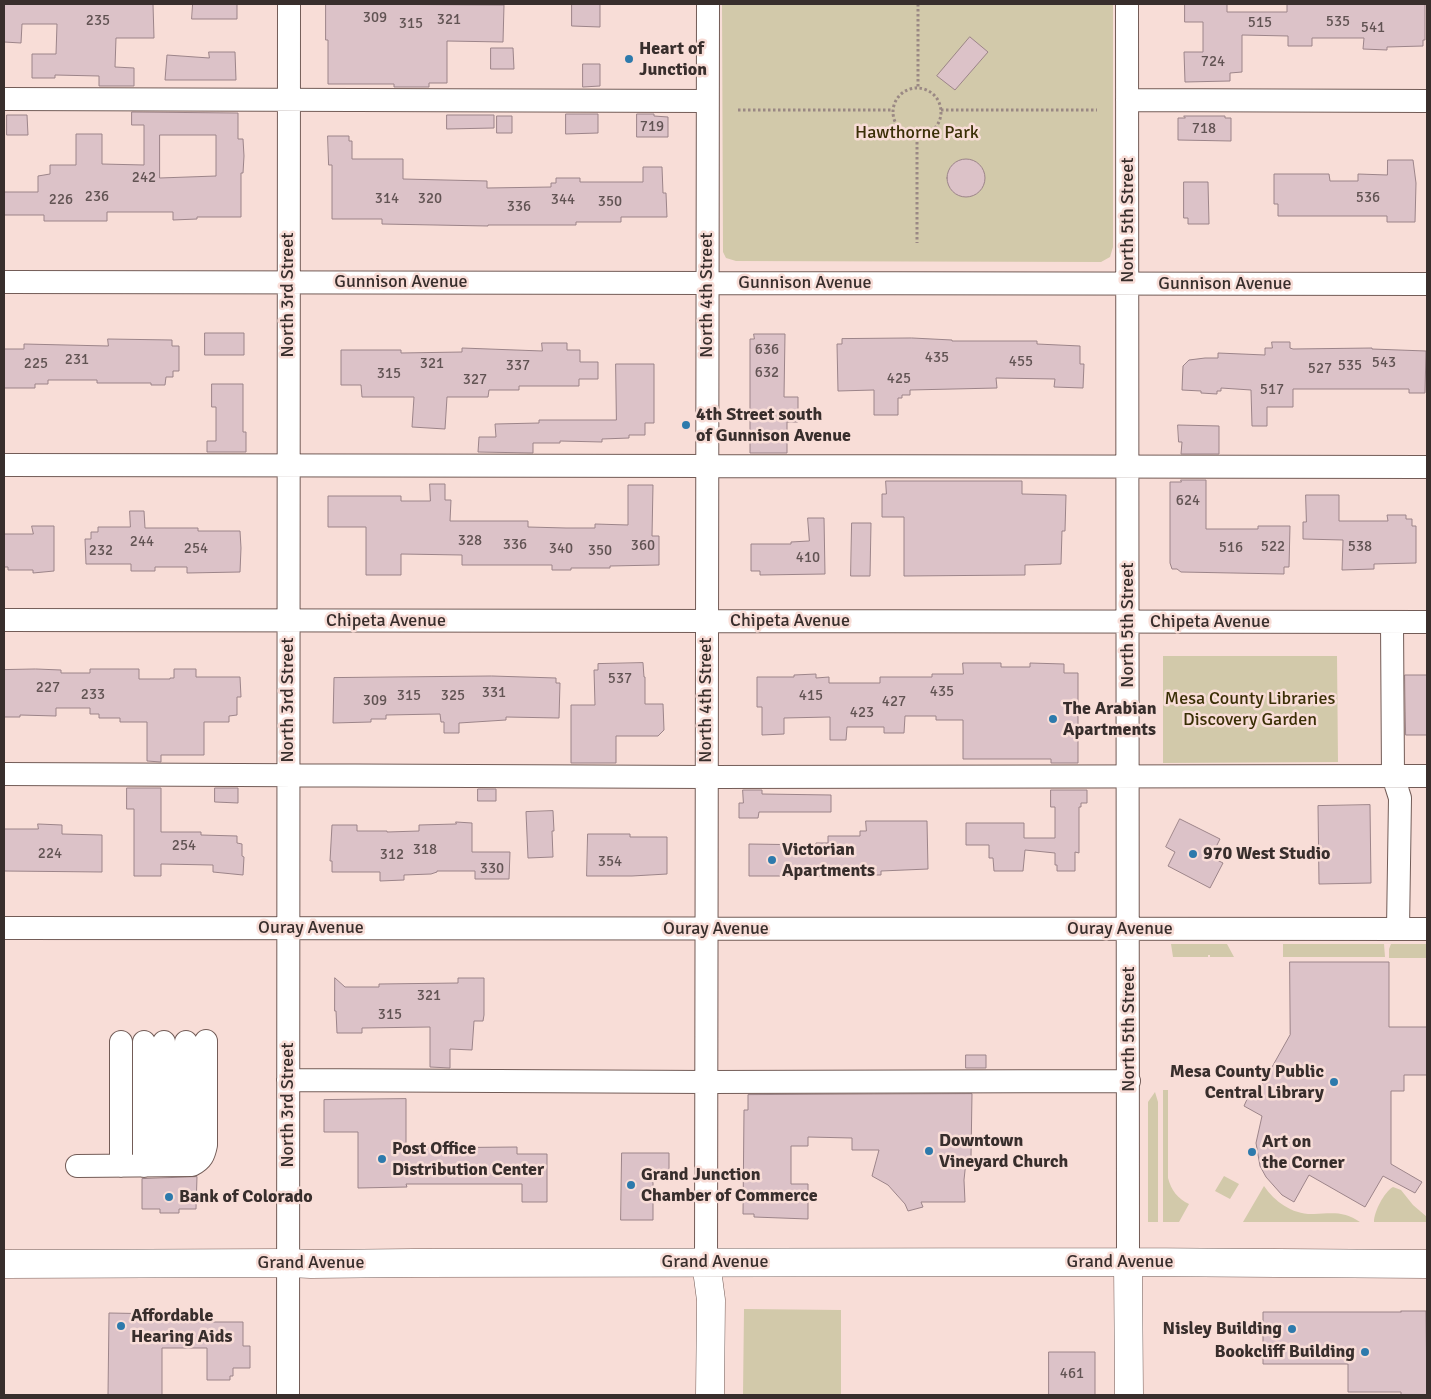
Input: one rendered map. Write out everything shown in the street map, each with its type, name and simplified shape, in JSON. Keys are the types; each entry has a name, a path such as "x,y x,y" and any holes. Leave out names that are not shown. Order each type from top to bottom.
{"main road":[{"name":"Grand Avenue","path":"4,1264 706,1262 1427,1264"},
{"name":"North 4th Street","path":"706,1262 711,1300 710,1395"},
{"name":"North 5th Street","path":"1128,1262 1129,1395"}],"street":[{"name":"North 3rd Street","path":"288,1395 289,4"},
{"name":"North 4th Street","path":"706,1262 708,4"},
{"name":"North 5th Street","path":"1127,4 1129,621 1128,1262"},
{"path":"4,99 708,102"},
{"path":"1128,100 1427,101"},
{"name":"Gunnison Avenue","path":"4,282 1427,284"},
{"path":"4,465 1427,467"},
{"name":"Chipeta Avenue","path":"4,620 1427,622"},
{"path":"1392,622 1393,776 1400,798 1398,929"},
{"path":"4,774 706,777 1427,776"},
{"name":"Ouray Avenue","path":"4,928 1427,929"},
{"path":"78,1166 159,1165 200,1162 206,1145 164,1042"},
{"path":"159,1165 164,1042"},
{"path":"159,1165 164,1042"},
{"path":"288,1080 706,1082 1129,1080"}],"path":[{"path":"918,4 918,88"},
{"path":"918,88 925,89 936,97 941,110 941,118 932,132 925,136 917,137 909,136 896,126 892,110 898,97 910,89 918,88"},
{"path":"738,110 892,110"},
{"path":"941,110 1097,110"},
{"path":"917,137 917,243"}],"green space":[{"name":"Hawthorne Park","path":"722,4 1113,4 1113,247 1110,257 1101,262 736,261 726,258 723,252"},
{"name":"Mesa County Libraries Discovery Garden","path":"1163,656 1337,656 1338,762 1163,763"},
{"path":"1171,944 1227,944 1234,957 1210,957 1208,955 1208,957 1173,957"},
{"path":"1283,944 1384,944 1385,957 1283,957"},
{"path":"1391,944 1427,944 1427,958 1389,958"},
{"path":"1163,1090 1168,1090 1168,1178 1176,1194 1189,1204 1179,1222 1163,1222"},
{"path":"1155,1092 1158,1102 1158,1222 1148,1222 1148,1102"},
{"path":"1224,1176 1239,1184 1230,1199 1215,1191"},
{"path":"1264,1186 1279,1202 1292,1210 1306,1214 1344,1214 1360,1222 1243,1222"},
{"path":"1393,1187 1401,1190 1413,1205 1427,1217 1427,1222 1374,1222 1380,1203 1386,1193"},
{"path":"744,1309 841,1310 841,1395 743,1395"}],"building":[{"path":"4,4 153,4 154,38 116,38 115,67 134,68 134,86 99,86 99,76 55,75 55,78 32,78 32,54 56,54 57,24 22,24 21,43 4,42"},
{"path":"193,4 237,4 237,19 192,19"},
{"path":"326,4 504,5 503,42 447,41 447,83 429,83 429,87 394,87 394,84 328,84"},
{"path":"572,4 600,4 600,27 572,26"},
{"path":"1185,4 1227,4 1227,12 1287,12 1287,4 1425,4 1425,40 1423,40 1423,46 1387,47 1387,50 1363,49 1364,38 1312,38 1312,46 1288,46 1288,36 1242,35 1242,72 1230,73 1230,81 1185,82 1184,52 1203,52 1203,22 1185,22"},
{"path":"970,37 988,52 955,90 937,76"},
{"path":"491,48 513,48 514,69 491,69"},
{"path":"209,52 235,52 236,80 165,80 167,55 209,58"},
{"path":"583,64 600,64 600,86 583,87"},
{"path":"132,112 238,113 238,139 243,139 244,156 243,173 241,173 241,217 197,217 197,219 173,220 173,212 107,212 107,221 44,221 44,215 4,215 4,192 38,192 38,176 50,174 50,165 76,165 76,134 102,134 102,164 144,165 144,125 132,125","holes":["160,135 216,135 216,176 160,178"]},
{"path":"566,114 598,114 598,133 566,134"},
{"path":"637,114 654,114 654,116 668,117 668,137 637,137"},
{"path":"7,115 27,115 28,135 7,135"},
{"path":"447,115 494,115 494,128 447,129"},
{"path":"497,116 512,116 512,133 497,133"},
{"path":"1184,116 1225,116 1225,118 1231,118 1231,141 1178,140 1178,118 1185,118"},
{"path":"328,136 349,136 349,141 352,141 352,159 403,159 403,179 487,181 487,188 551,187 551,183 556,183 556,178 580,178 580,182 643,182 643,167 662,167 663,193 666,193 667,217 621,217 621,222 576,222 576,225 488,226 382,224 382,219 332,219 332,165 329,165"},
{"path":"966,159 980,164 985,178 980,192 966,197 952,192 947,178 952,164"},
{"path":"1388,160 1413,160 1416,183 1415,222 1387,222 1387,216 1278,216 1278,204 1274,204 1274,174 1329,174 1330,181 1358,181 1358,174 1387,175"},
{"path":"1184,182 1208,182 1209,224 1188,224 1188,218 1184,218"},
{"path":"205,333 244,333 244,355 205,355"},
{"path":"754,334 785,334 784,397 798,397 798,422 787,422 787,453 750,453 750,339 754,339"},
{"path":"912,338 952,341 1037,341 1037,344 1080,346 1080,364 1084,364 1083,388 1054,387 1055,379 996,378 997,388 910,390 910,395 902,395 902,398 898,398 898,415 874,415 874,390 838,391 837,344 842,344 842,339"},
{"path":"108,339 172,340 172,346 179,346 179,371 173,371 173,377 166,377 165,385 151,385 151,383 97,383 97,380 48,380 48,384 35,384 35,388 4,388 4,349 24,349 24,344 108,346"},
{"path":"1272,342 1290,342 1290,348 1293,349 1372,348 1426,351 1425,393 1409,393 1409,389 1293,389 1293,407 1267,407 1267,426 1252,426 1251,390 1221,388 1221,391 1217,391 1217,394 1182,390 1183,366 1189,360 1218,358 1218,353 1265,355 1265,348 1272,348"},
{"path":"542,343 567,343 567,350 580,350 580,362 598,362 598,379 579,379 579,386 519,386 519,390 489,390 488,397 447,397 445,429 412,427 414,397 362,397 361,385 341,385 341,350 401,350 401,353 462,352 462,348 542,351"},
{"path":"616,364 654,364 654,423 645,423 645,435 629,435 629,438 602,439 602,442 560,441 560,443 533,443 533,453 478,452 479,437 496,437 495,424 539,423 539,420 616,420"},
{"path":"212,384 243,384 243,432 246,432 246,452 207,452 207,441 216,441 216,407 212,407"},
{"path":"1178,425 1219,426 1219,454 1181,454 1182,442 1179,442"},
{"path":"1181,480 1206,480 1206,529 1258,529 1258,526 1290,526 1289,567 1284,567 1284,574 1181,572 1177,569 1172,569 1170,563 1170,482 1181,482"},
{"path":"886,481 1022,481 1022,494 1066,495 1065,531 1062,531 1061,564 1025,565 1025,575 904,576 904,517 882,517 882,494 886,494"},
{"path":"430,484 445,484 445,500 451,500 450,521 528,521 528,527 566,528 595,528 595,524 628,525 628,485 653,485 652,536 659,536 659,565 552,570 552,565 462,565 462,555 401,554 401,575 366,575 366,527 328,527 328,496 401,496 401,501 430,501"},
{"path":"1306,495 1339,495 1339,521 1388,521 1387,515 1406,515 1406,519 1412,519 1412,526 1416,526 1416,563 1374,564 1374,569 1342,570 1343,540 1303,539 1303,522 1306,522"},
{"path":"130,511 144,511 145,528 198,528 198,531 240,531 240,572 187,573 187,567 155,567 155,571 131,571 131,564 86,564 85,539 91,539 91,532 98,532 98,527 130,527"},
{"path":"808,518 824,518 825,574 760,575 760,571 751,571 751,544 791,544 791,542 809,541"},
{"path":"852,523 871,523 870,576 851,576"},
{"path":"32,526 54,526 54,571 33,573 33,570 8,570 8,567 4,567 4,534 33,534"},
{"path":"643,663 645,704 663,704 664,730 658,736 616,736 616,763 571,763 571,705 595,705 594,670 598,670 598,664"},
{"path":"963,663 1001,663 1001,667 1030,667 1030,663 1064,664 1064,673 1078,673 1078,763 1051,763 1051,759 963,759 963,720 936,720 936,716 905,716 904,733 884,733 884,727 847,727 846,740 830,740 830,717 784,718 784,734 762,735 762,707 757,707 757,677 794,677 794,675 816,674 816,678 829,677 829,683 880,683 880,677 932,677 932,674 963,674"},
{"path":"90,669 139,669 139,679 170,679 174,678 174,669 196,669 196,677 240,677 241,697 237,697 237,715 229,716 229,722 204,722 204,755 161,755 161,762 147,761 147,722 120,722 120,718 99,718 99,714 90,714 90,708 56,708 56,716 20,715 20,717 4,717 4,670 61,670 61,673 90,673"},
{"path":"1405,675 1427,675 1427,735 1406,735"},
{"path":"492,676 556,678 556,683 560,683 559,718 506,717 506,720 459,723 459,733 444,733 444,722 441,722 440,714 386,715 386,719 371,719 371,722 333,723 334,678"},
{"path":"127,788 161,788 161,832 201,832 201,835 237,836 237,843 242,844 242,856 244,857 243,875 213,872 213,865 161,864 161,876 134,876 134,809 127,809"},
{"path":"215,788 238,788 238,803 215,802"},
{"path":"478,789 496,789 496,801 478,801"},
{"path":"743,790 762,790 762,794 831,795 831,812 759,812 758,818 739,818 739,803 743,803"},
{"path":"1051,790 1087,790 1087,803 1081,803 1081,807 1079,807 1079,853 1075,852 1075,871 1057,871 1055,853 1025,850 1023,871 994,871 993,858 989,858 989,845 966,845 966,823 1024,823 1024,838 1055,838 1055,807 1051,807"},
{"path":"1370,805 1371,883 1319,884 1318,806"},
{"path":"553,811 553,857 528,858 526,812"},
{"name":"970 West Studio","path":"1180,819 1220,839 1211,857 1223,863 1210,888 1168,866 1175,852 1166,847"},
{"path":"866,821 927,821 928,869 881,871 881,875 864,875 864,870 860,870 860,868 829,869 829,876 749,876 749,844 816,845 816,843 828,843 828,836 860,836 860,831 866,831"},
{"path":"456,822 472,823 472,852 510,852 509,879 475,879 475,871 437,871 431,874 404,875 404,880 380,881 380,872 332,872 332,861 330,861 332,825 357,825 357,831 387,832 419,831 419,825 456,824"},
{"path":"38,824 62,825 62,834 102,835 102,872 4,871 4,829 38,829"},
{"path":"588,834 630,834 630,837 667,837 667,874 587,876"},
{"name":"Mesa County Public Central Library","path":"1290,962 1389,962 1389,1027 1427,1027 1427,1075 1404,1075 1404,1091 1391,1091 1391,1164 1422,1182 1415,1193 1383,1176 1365,1207 1309,1175 1294,1202 1282,1195 1266,1177 1260,1166 1256,1143 1262,1116 1244,1106 1252,1088 1258,1092 1290,1035"},
{"path":"335,978 345,987 379,987 379,984 458,983 458,978 484,978 483,1021 474,1021 472,1050 450,1049 450,1068 430,1067 430,1027 362,1028 362,1033 337,1033"},
{"path":"966,1055 986,1055 986,1068 966,1068"},
{"path":"972,1094 971,1157 966,1161 964,1180 965,1202 921,1202 923,1207 908,1211 905,1204 888,1185 872,1176 879,1150 852,1150 852,1138 808,1137 808,1146 791,1146 791,1184 808,1184 808,1219 754,1217 754,1214 743,1214 744,1110 748,1110 748,1095"},
{"path":"406,1099 406,1148 517,1147 517,1154 547,1154 547,1202 522,1202 522,1184 406,1184 407,1187 358,1188 358,1132 324,1132 324,1100"},
{"name":"Grand Junction Chamber of Commerce","path":"622,1153 669,1153 669,1180 653,1180 653,1220 621,1220"},
{"name":"Bank of Colorado","path":"197,1177 196,1209 179,1209 179,1213 160,1213 160,1209 142,1209 142,1179"},
{"path":"165,1311 207,1311 207,1322 243,1322 243,1346 250,1346 250,1368 233,1368 233,1376 230,1376 230,1380 207,1380 207,1348 162,1348 162,1395 108,1395 109,1313 165,1314"},
{"path":"1426,1311 1427,1395 1401,1395 1401,1392 1348,1392 1348,1364 1263,1364 1263,1312"},
{"path":"1049,1352 1095,1352 1095,1395 1049,1395"}],"place":[{"name":"Heart of Junction","path":"629,59"},
{"name":"4th Street south of Gunnison Avenue","path":"686,425"},
{"name":"The Arabian Apartments","path":"1053,719"},
{"name":"970 West Studio","path":"1193,854"},
{"name":"Victorian Apartments","path":"772,860"},
{"name":"Mesa County Public Central Library","path":"1334,1082"},
{"name":"Downtown Vineyard Church","path":"929,1151"},
{"name":"Art on the Corner","path":"1252,1152"},
{"name":"Post Office Distribution Center","path":"382,1159"},
{"name":"Grand Junction Chamber of Commerce","path":"631,1185"},
{"name":"Bank of Colorado","path":"169,1197"},
{"name":"Affordable Hearing Aids","path":"121,1326"},
{"name":"Nisley Building","path":"1292,1329"},
{"name":"Bookcliff Building","path":"1365,1352"}]}
